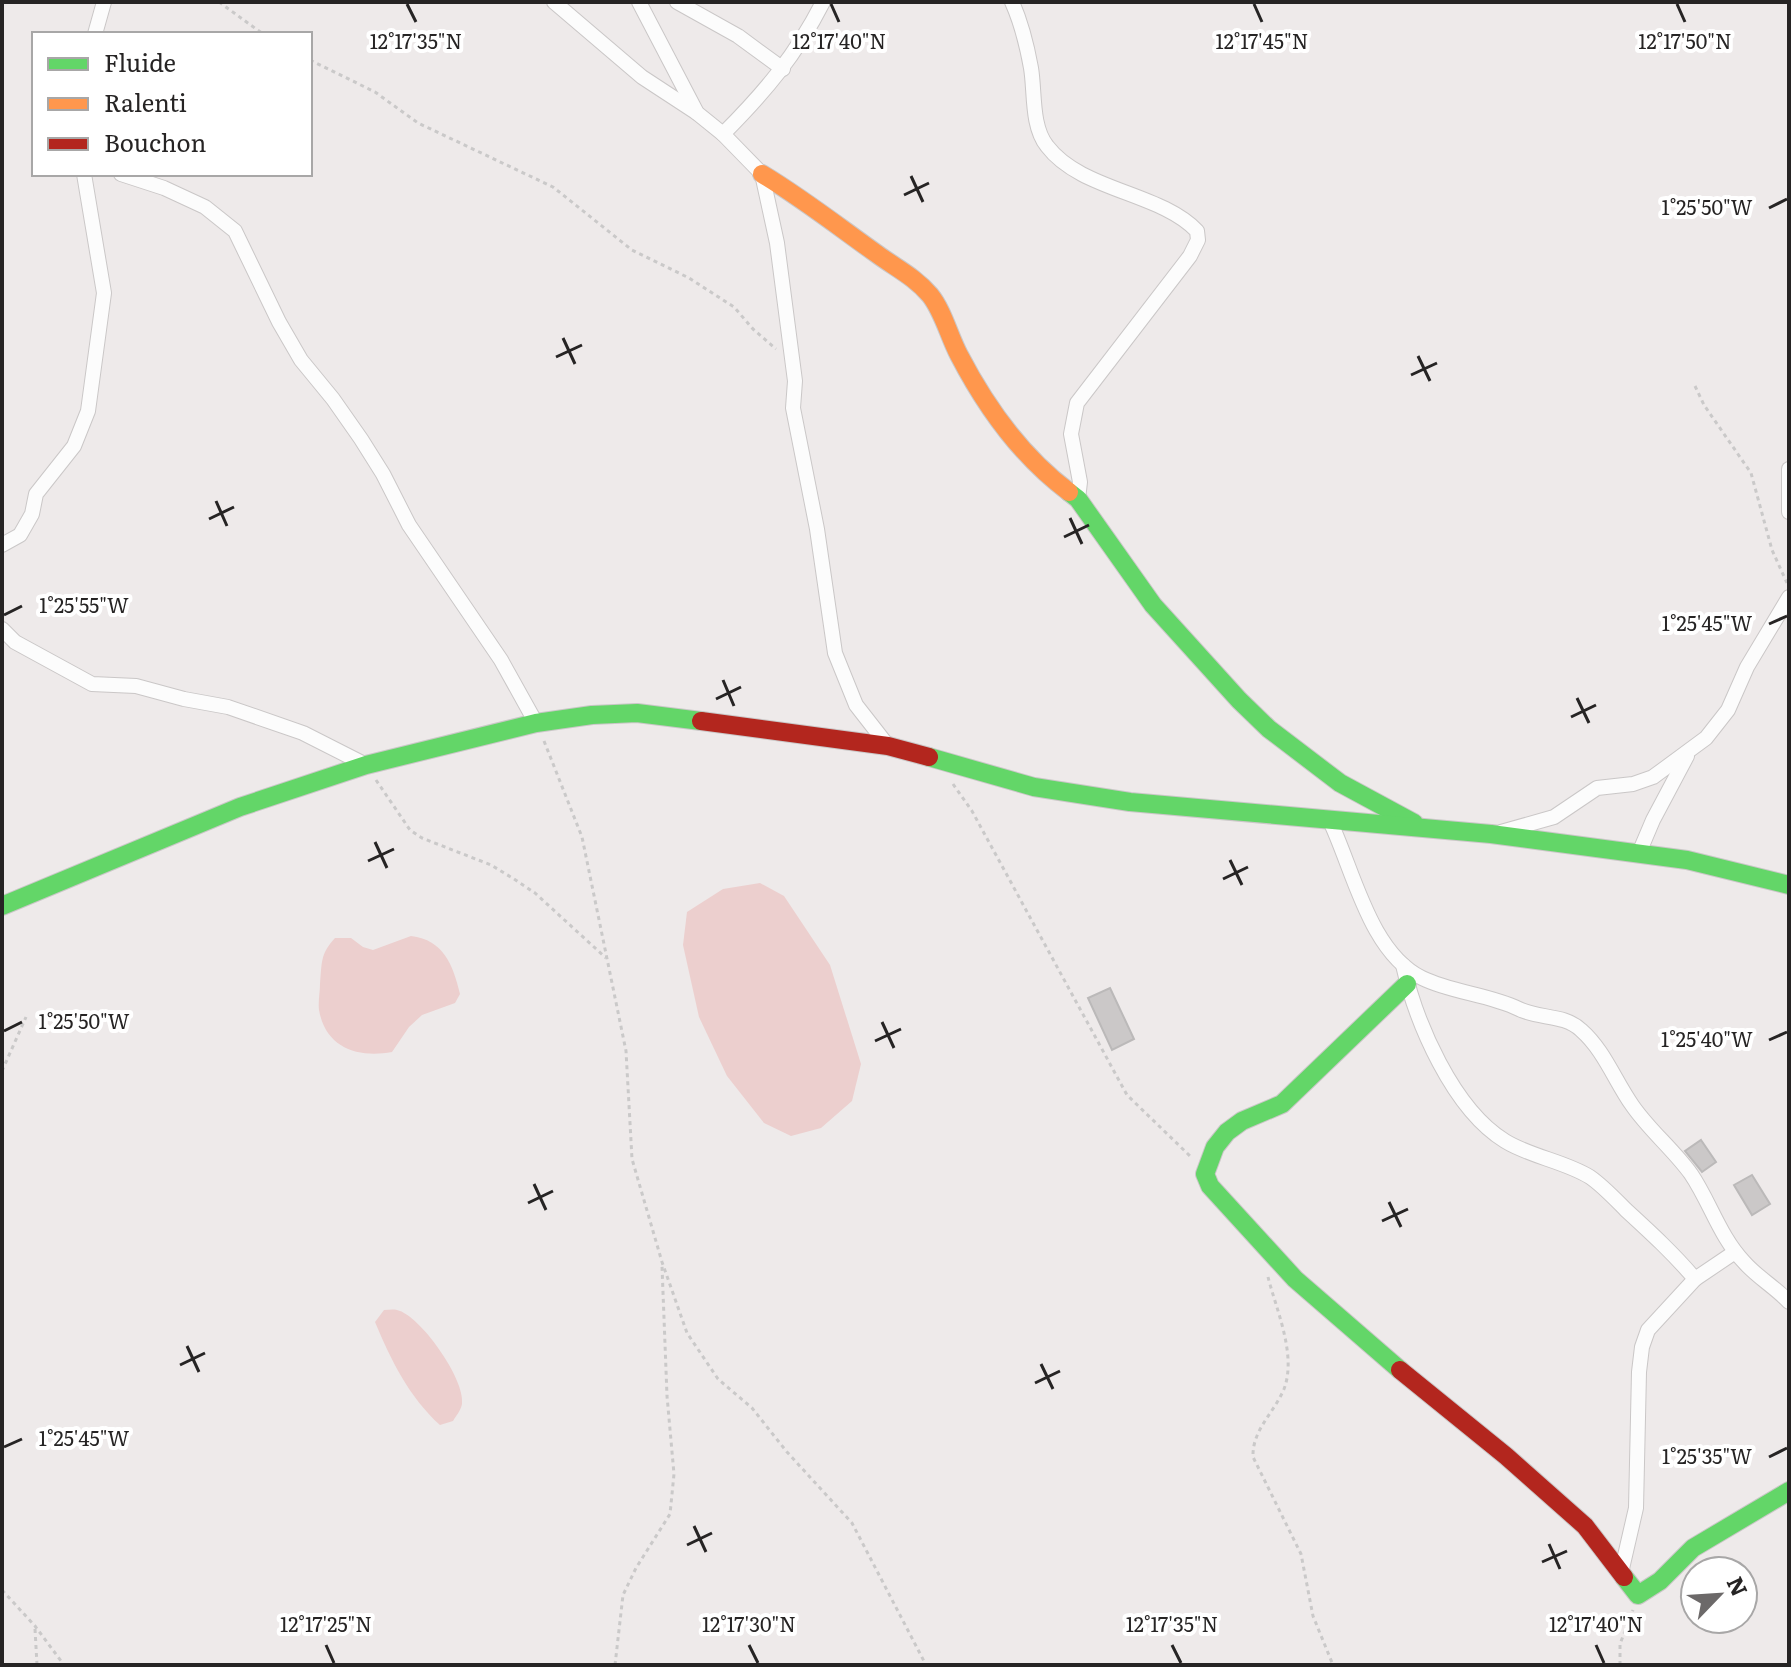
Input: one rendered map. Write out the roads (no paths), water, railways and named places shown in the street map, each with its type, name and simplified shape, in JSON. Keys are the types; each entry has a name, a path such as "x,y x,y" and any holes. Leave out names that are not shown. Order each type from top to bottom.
{"street":[{"path":"96,32 104,2"},
{"path":"554,2 642,77 723,134 762,174 805,200 879,256 910,275 932,297 960,357 1006,432 1054,481 1078,499 1153,605 1219,679 1269,729 1340,783 1421,827"},
{"path":"639,2 697,113"},
{"path":"677,2 738,36 783,69"},
{"path":"723,134 783,69 823,2"},
{"path":"1012,2 1030,67 1040,132 1047,146 1093,180 1173,214 1197,231 1198,240 1190,256 1077,403 1071,434 1080,482 1078,499"},
{"path":"762,174 777,243 795,381 793,408 817,529 835,653 856,705 888,746"},
{"path":"2,545 20,535 32,514 36,494 74,446 88,411 104,293 84,176"},
{"path":"127,176 164,188 205,207 235,231 301,360 361,439 409,525 501,660 536,723"},
{"path":"1789,469 1789,512"},
{"path":"1491,834 1554,817 1597,788 1633,784 1653,777 1706,738 1721,722 1747,667 1789,595"},
{"path":"2,629 15,642 92,684 136,686 228,707 303,733 366,765"},
{"path":"2,906 240,807 366,765 536,723 592,715 637,713 888,746 1072,795 1491,834 1687,860 1789,885"},
{"path":"1639,853 1691,748"},
{"path":"1329,819 1373,925 1391,954 1420,977 1503,1001 1532,1015 1566,1020 1582,1030 1631,1104 1689,1171 1735,1252 1789,1302"},
{"path":"1403,965 1407,984 1436,1055 1479,1120 1517,1147 1591,1178 1678,1258 1695,1279"},
{"path":"1407,984 1282,1104 1273,1111 1237,1123 1225,1133 1210,1154 1205,1174 1220,1197 1295,1279 1585,1526 1638,1595 1660,1581 1693,1548 1789,1491"},
{"path":"1621,1573 1636,1508 1639,1372 1648,1330 1695,1279 1735,1252"}]}
